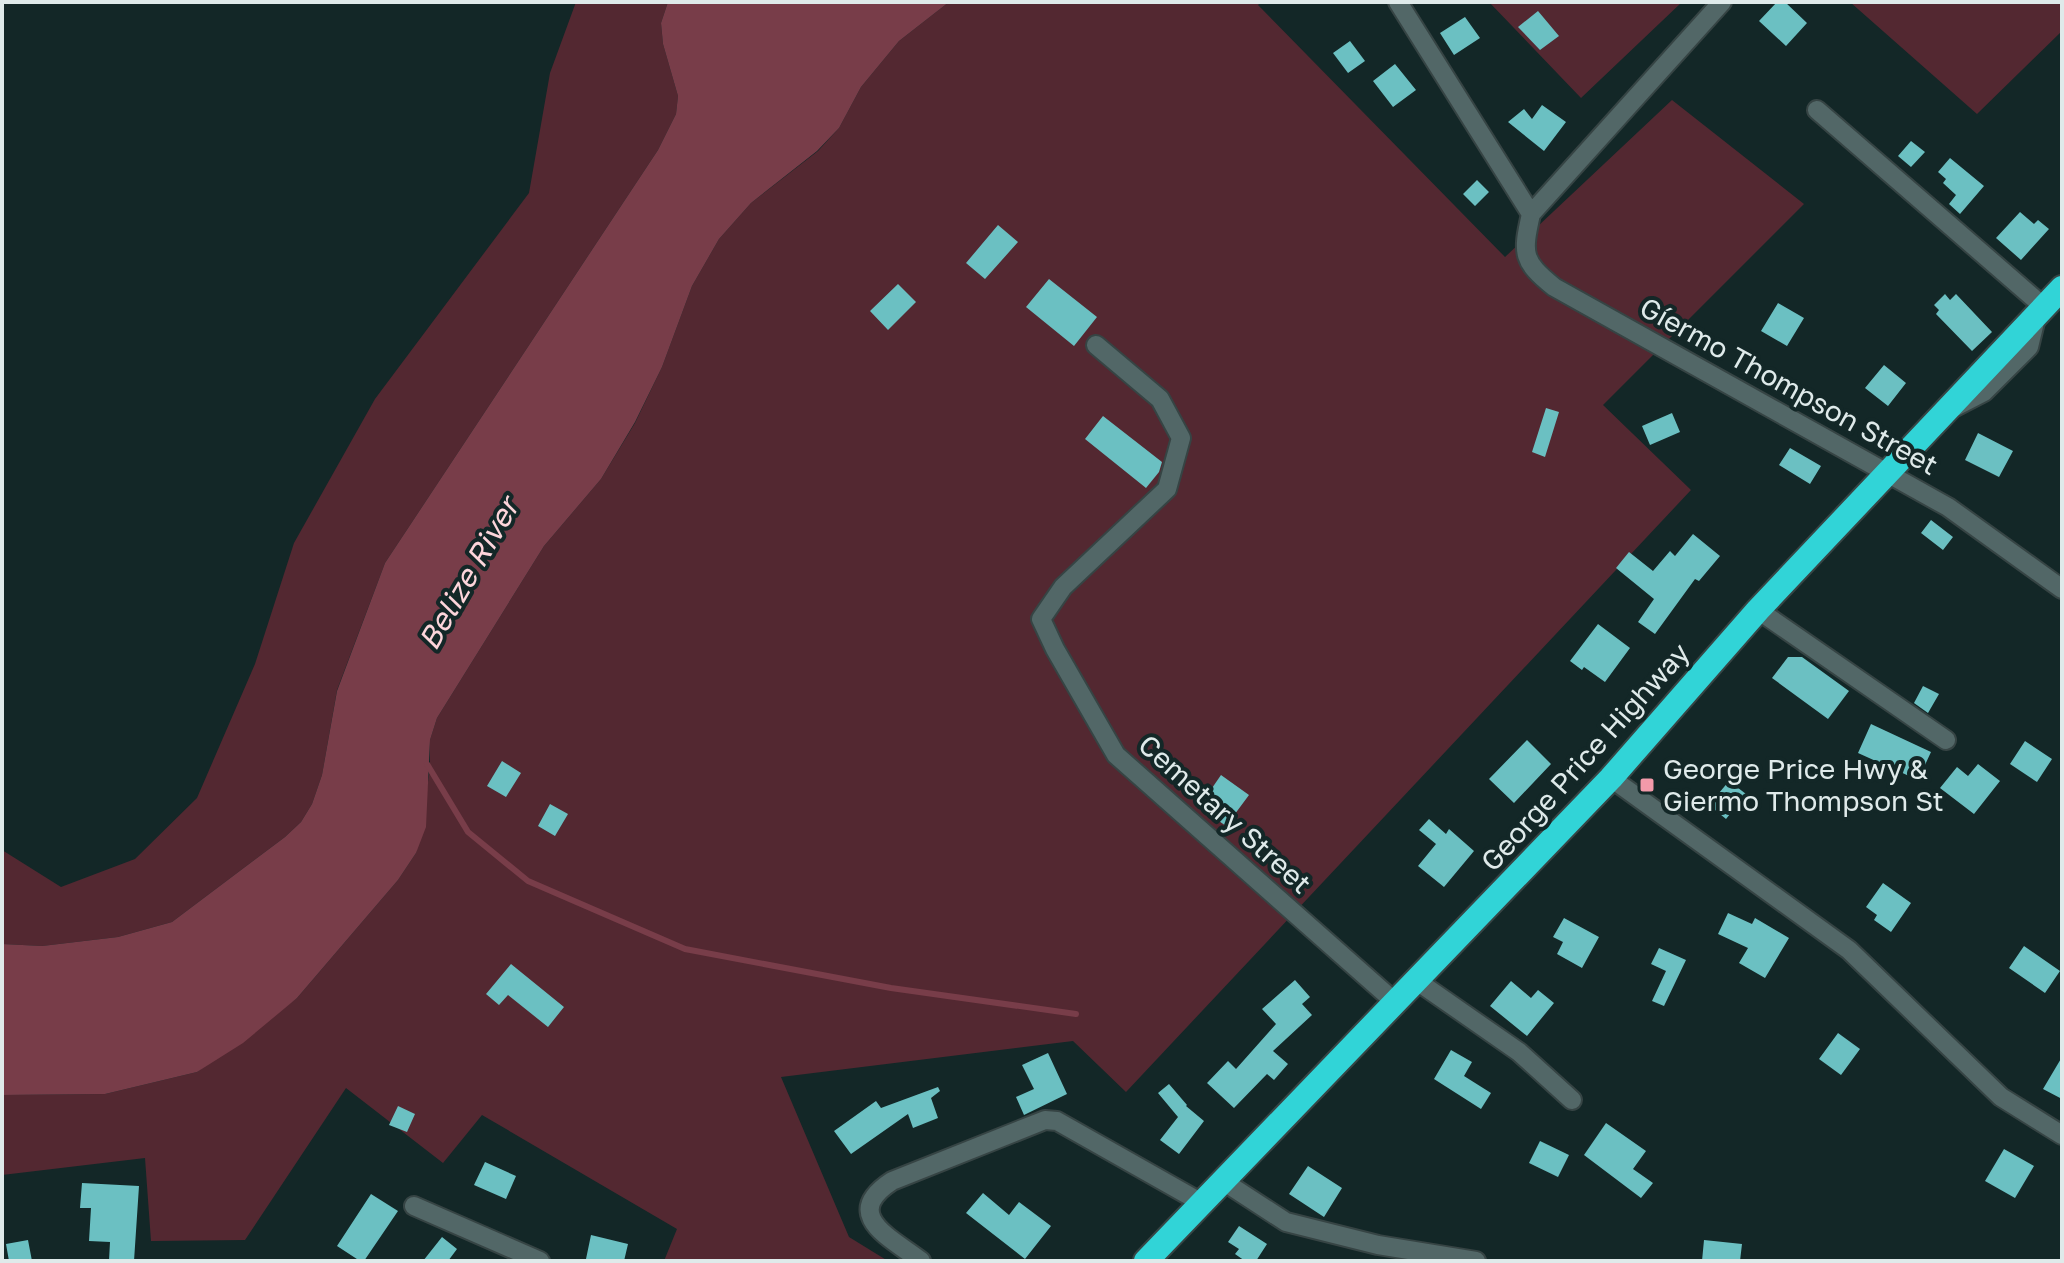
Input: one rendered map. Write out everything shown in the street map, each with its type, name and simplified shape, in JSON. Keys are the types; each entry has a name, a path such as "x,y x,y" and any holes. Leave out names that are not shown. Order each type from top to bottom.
{"highway":[{"name":"George Price Highway","path":"1146,1261 1611,778 1758,610 2062,288"}],"street":[{"path":"1398,2 1531,214 1722,2"},
{"path":"1817,110 2040,310"},
{"name":"Gíermo Thompson Street","path":"1531,214 1526,254 1532,269 1554,287 1948,507 2062,589"},
{"name":"Cemetary Street","path":"1096,345 1160,399 1181,438 1167,489 1063,587 1041,619 1116,755 1396,1003"},
{"path":"1758,610 1946,740"},
{"path":"1611,778 1849,950 2001,1097 2062,1135"},
{"path":"1417,981 1519,1052 1572,1100"},
{"path":"921,1261 876,1226 869,1216 869,1202 876,1191 892,1181 1045,1120 1057,1121 1202,1203"},
{"path":"1223,1181 1286,1222 1378,1245 1476,1261"},
{"path":"414,1206 540,1261"}],"shaded area":[{"path":"576,2 668,2 661,23 663,44 678,96 676,114 658,150 385,563 337,690 322,775 312,804 301,822 285,837 172,922 118,937 42,946 2,944 2,850 61,887 135,859 197,798 255,664 294,543 375,399 529,193 550,73"},
{"path":"949,2 1261,2 1258,5 1505,257 1672,100 1804,204 1603,405 1691,490 1126,1092 1073,1041 781,1077 849,1237 888,1261 664,1261 677,1229 482,1115 443,1163 346,1088 245,1240 151,1241 145,1158 2,1175 2,1095 105,1094 197,1072 297,998 398,880 416,853 430,770 430,740 437,718 544,546 601,479 635,423 662,367 692,286 719,239 751,203 818,151 839,128 861,87 899,41"},
{"path":"1489,2 1682,2 1581,98"},
{"path":"1850,2 2062,2 2062,31 1977,114"}],"water":[{"name":"Belize River","path":"668,2 949,2 899,41 861,87 839,128 817,151 751,203 719,239 692,286 662,367 635,422 601,479 544,546 437,718 430,740 426,827 416,853 398,880 297,998 243,1043 197,1072 105,1094 2,1095 2,944 42,946 118,937 172,922 285,837 301,822 312,804 322,775 337,691 385,563 658,150 676,114 678,96 663,44 661,23"}],"building":[{"path":"1777,2 1785,2 1807,23 1786,46 1759,21"},
{"path":"1538,11 1559,36 1540,50 1518,27"},
{"path":"1465,17 1480,38 1454,55 1440,33"},
{"path":"1350,41 1365,61 1348,73 1333,53"},
{"path":"1395,64 1416,90 1393,107 1373,81"},
{"path":"1542,105 1566,122 1544,151 1508,122 1524,109 1532,119"},
{"path":"1911,141 1925,152 1911,167 1898,156"},
{"path":"1950,158 1984,186 1960,214 1949,204 1956,195 1943,183 1946,179 1938,172"},
{"path":"1477,180 1489,192 1475,206 1463,194"},
{"path":"2020,212 2034,224 2038,220 2049,229 2021,260 1996,238"},
{"path":"998,225 1018,242 985,279 966,263"},
{"path":"1049,279 1097,317 1074,346 1026,307"},
{"path":"898,284 916,302 888,330 870,311"},
{"path":"1945,294 1950,300 1956,294 1992,332 1972,351 1936,314 1939,310 1934,305"},
{"path":"1778,303 1804,318 1787,346 1761,331"},
{"path":"1884,365 1906,383 1888,406 1865,388"},
{"path":"1546,408 1559,412 1545,457 1532,452"},
{"path":"1672,413 1680,432 1650,445 1642,426"},
{"path":"1103,416 1162,462 1159,472 1146,488 1085,439"},
{"path":"1978,433 2013,451 1999,477 1965,460"},
{"path":"1790,448 1821,466 1810,484 1779,465"},
{"path":"1931,520 1953,537 1943,550 1921,533"},
{"path":"1693,534 1720,556 1699,581 1695,579 1655,634 1638,622 1654,599 1616,568 1629,552 1653,571 1670,551 1675,556"},
{"path":"1598,624 1630,648 1605,682 1570,661"},
{"path":"1788,657 1802,657 1849,691 1828,719 1772,678"},
{"path":"1923,686 1939,694 1928,713 1914,703"},
{"path":"1871,724 1931,752 1918,780 1858,753"},
{"path":"1527,740 1551,764 1514,803 1489,779"},
{"path":"2025,741 2052,759 2037,782 2010,764"},
{"path":"502,761 521,773 506,797 487,786"},
{"path":"1978,764 2000,781 1974,814 1940,788 1957,767 1968,776"},
{"path":"1221,775 1249,795 1226,826 1199,807"},
{"path":"1729,781 1746,794 1726,819 1709,805"},
{"path":"550,804 568,814 555,836 538,826"},
{"path":"1429,819 1446,834 1449,829 1474,851 1444,887 1418,866 1436,844 1419,830"},
{"path":"1883,883 1911,903 1891,932 1874,920 1877,915 1866,907"},
{"path":"1728,913 1752,924 1755,918 1789,938 1765,978 1739,963 1748,948 1718,934"},
{"path":"1564,918 1599,937 1582,968 1557,954 1563,942 1553,937"},
{"path":"2024,946 2060,971 2045,993 2009,968"},
{"path":"1659,948 1686,960 1664,1006 1652,1001 1666,971 1651,964"},
{"path":"511,964 564,1007 548,1027 508,995 499,1005 486,994"},
{"path":"1295,980 1310,997 1302,1004 1312,1015 1273,1051 1288,1064 1274,1080 1267,1074 1234,1108 1207,1083 1228,1061 1236,1069 1276,1024 1262,1009"},
{"path":"1511,981 1531,998 1538,990 1554,1003 1527,1036 1490,1006"},
{"path":"1838,1033 1860,1049 1841,1075 1819,1059"},
{"path":"1451,1050 1472,1062 1464,1076 1491,1093 1481,1109 1434,1079"},
{"path":"1048,1053 1067,1094 1024,1115 1016,1097 1034,1089 1022,1065"},
{"path":"2062,1057 2062,1099 2043,1089"},
{"path":"1169,1084 1186,1106 1204,1121 1179,1154 1160,1140 1178,1117 1158,1093"},
{"path":"938,1087 940,1091 931,1098 938,1118 913,1128 908,1114 851,1154 834,1131 876,1101 881,1108"},
{"path":"398,1106 415,1114 407,1132 389,1125"},
{"path":"1606,1123 1646,1151 1633,1169 1653,1183 1641,1198 1584,1155"},
{"path":"1540,1141 1569,1155 1558,1177 1529,1163"},
{"path":"2004,1149 2034,1166 2015,1198 1985,1181"},
{"path":"485,1162 516,1176 506,1199 474,1185"},
{"path":"1308,1166 1342,1188 1324,1217 1289,1194"},
{"path":"82,1183 139,1186 134,1261 109,1261 110,1242 89,1241 91,1208 80,1208"},
{"path":"983,1193 1009,1215 1019,1202 1051,1226 1025,1259 966,1213"},
{"path":"371,1194 398,1211 364,1261 360,1261 337,1246"},
{"path":"1239,1226 1267,1244 1256,1261 1245,1261 1235,1254 1239,1249 1228,1242"},
{"path":"591,1235 628,1244 624,1261 586,1259"},
{"path":"442,1237 457,1249 448,1261 423,1261"},
{"path":"28,1240 32,1261 9,1261 6,1244"},
{"path":"1704,1240 1742,1244 1740,1261 1702,1261"}],"waterway":[{"path":"427,764 468,832 528,881 685,949 891,988 1076,1014"}],"place":[{"name":"George Price Hwy & Giermo Thompson St","path":"1647,785"}]}
